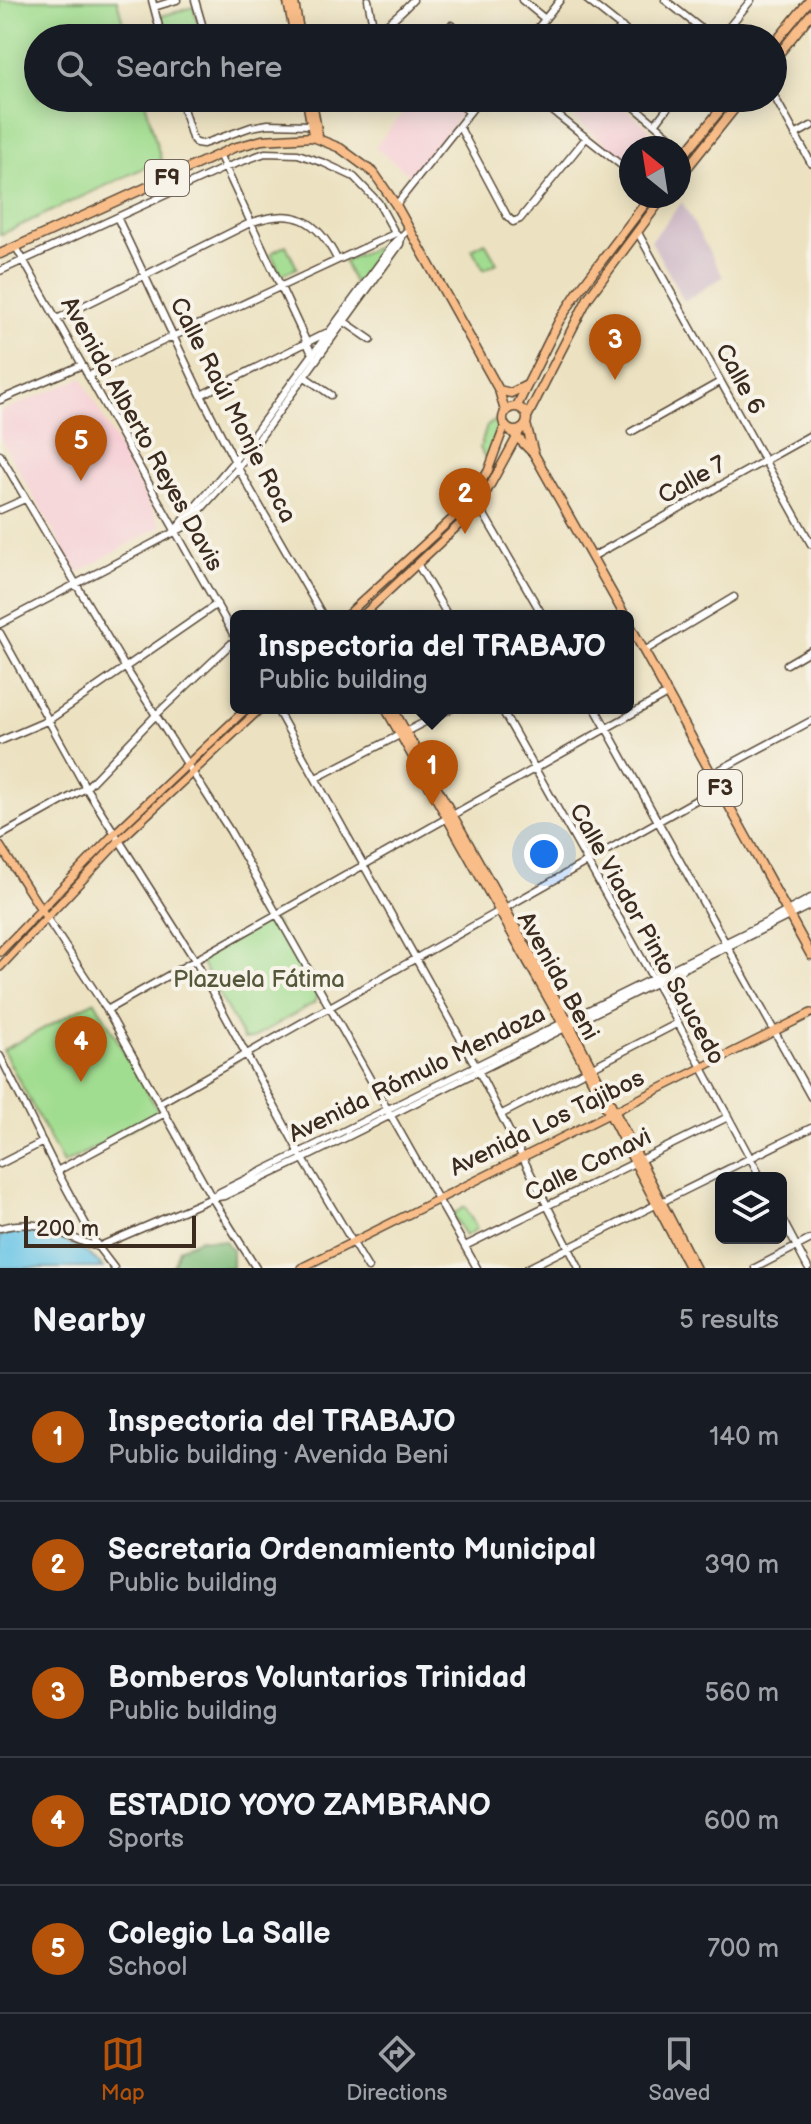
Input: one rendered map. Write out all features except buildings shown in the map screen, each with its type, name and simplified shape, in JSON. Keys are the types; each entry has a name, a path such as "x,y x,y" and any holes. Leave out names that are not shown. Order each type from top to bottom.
{"highway":[{"path":"787,28 810,0"},
{"path":"787,44 811,14"},
{"path":"691,146 719,112"},
{"path":"691,163 732,112"},
{"name":"F9","path":"0,254 219,154 262,140 316,138 340,148 374,173 396,205 499,390 512,408 524,410 523,427"},
{"path":"523,427 507,428 503,417 527,385 559,321 578,292 642,208"},
{"path":"622,610 534,454 523,427 588,298 655,208"},
{"path":"499,390 511,393 527,385"},
{"path":"523,427 534,454"},
{"name":"F3","path":"634,633 811,955"}],"main road":[{"path":"287,0 293,24"},
{"path":"294,0 295,24"},
{"path":"310,112 316,138"},
{"path":"311,112 316,138"},
{"path":"369,610 479,506 523,427"},
{"path":"353,610 467,505 488,471 507,428"},
{"path":"190,769 241,714"},
{"path":"0,952 41,908 190,769 254,714"},
{"name":"Avenida Beni","path":"389,714 403,733 566,1023 696,1268"},
{"name":"Avenida Beni","path":"395,714 403,733"},
{"path":"0,967 117,838"},
{"path":"0,842 46,917"},
{"name":"Avenida Los Tajibos","path":"301,1268 811,1013"},
{"name":"Avenida Beni","path":"659,1203 689,1268"}],"street":[{"path":"158,24 153,3 177,0"},
{"path":"195,0 201,24"},
{"path":"368,0 373,24"},
{"path":"384,24 413,0"},
{"path":"522,0 545,19"},
{"path":"541,24 560,0"},
{"path":"587,0 618,24"},
{"path":"665,0 695,24"},
{"path":"731,24 748,1"},
{"path":"184,112 192,138 196,143 203,144 268,124 311,125"},
{"path":"396,205 470,112"},
{"path":"554,112 619,164"},
{"path":"642,112 670,136"},
{"path":"656,123 664,112"},
{"path":"783,112 811,163"},
{"path":"459,126 513,222 520,219 586,138"},
{"path":"795,135 811,126"},
{"path":"0,271 224,168 265,153 281,152 324,163 354,177 378,202 398,235 400,244 345,322 333,333 306,343 201,395"},
{"path":"219,154 314,359"},
{"path":"57,319 250,223 277,215 295,216 319,230 337,259"},
{"name":"Calle Raúl Monje Roca","path":"117,217 236,464 320,610"},
{"path":"88,376 337,259 409,229"},
{"name":"Calle 6","path":"637,231 811,544"},
{"path":"236,464 333,333 398,235"},
{"name":"Avenida Alberto Reyes Davis","path":"16,247 230,628"},
{"path":"345,322 371,340"},
{"path":"0,624 175,531 236,464 305,377 314,359"},
{"path":"0,400 82,365"},
{"path":"305,377 331,395"},
{"path":"631,432 720,382"},
{"name":"Calle 7","path":"592,557 811,435"},
{"path":"0,455 74,583 276,913 477,1268"},
{"path":"0,510 25,499"},
{"path":"479,506 540,610"},
{"path":"418,565 444,610"},
{"path":"644,651 734,597"},
{"path":"0,741 49,720 217,604"},
{"path":"0,633 86,788 195,960 301,1156 368,1268"},
{"path":"0,842 86,788 230,645"},
{"path":"787,664 811,650"},
{"path":"634,712 667,694"},
{"path":"279,714 502,1114 579,1268"},
{"path":"316,778 440,714"},
{"name":"Calle Viador Pinto Saucedo","path":"504,714 758,1172"},
{"path":"598,714 811,1097"},
{"path":"107,1010 631,714"},
{"path":"712,774 811,721"},
{"path":"160,1103 719,787"},
{"name":"Avenida Rómulo Mendoza","path":"788,914 811,898"},
{"name":"Avenida Rómulo Mendoza","path":"98,1247 301,1156 811,905"},
{"path":"46,917 107,1010 212,1198 256,1268"},
{"path":"502,1114 678,1023"},
{"path":"0,1056 57,1171 98,1247 114,1268"},
{"path":"57,1171 165,1113"},
{"name":"Calle Conavi","path":"465,1246 728,1117"},
{"path":"528,1268 811,1128"},
{"path":"0,1164 43,1142"},
{"path":"0,1228 22,1223 40,1225 60,1230 98,1247"},
{"path":"787,1228 808,1268"},
{"path":"755,1268 811,1239"}],"shaded area":[{"path":"404,112 457,112 461,115 415,173 410,175 375,147"},
{"path":"581,112 629,112 650,129 644,136 619,136 619,156 575,119"},
{"path":"677,208 685,208 723,277 684,301 651,241"},
{"path":"82,378 161,526 77,573 0,437 0,412"}],"green space":[{"path":"0,0 117,0 123,24 24,24 24,112 148,112 161,160 0,235"},
{"path":"193,7 198,24 160,24 158,17"},
{"path":"389,242 355,286 344,261"},
{"path":"485,242 497,263 484,270 472,249"},
{"path":"286,245 297,268 281,275 271,253"},
{"path":"495,421 498,428 488,458 485,458 480,448 487,426"},
{"name":"Plazuela Fátima","path":"269,920 274,921 317,995 314,1003 251,1039 244,1039 202,964 203,958"},
{"path":"95,1001 160,1114 63,1164 3,1050"},
{"path":"465,1207 477,1229 465,1236 453,1214"},
{"path":"200,1239 225,1241 232,1250 232,1268 170,1268 179,1249"}],"water":[{"path":"21,1230 42,1233 65,1242 87,1254 103,1268 0,1268 0,1236"}],"place":[{"name":"Bomberos Voluntarios Trinidad","path":"615,380"},
{"name":"Colegio La Salle","path":"81,481"},
{"name":"Secretaria Ordenamiento Municipal","path":"465,534"},
{"name":"Inspectoria del TRABAJO","path":"432,806"},
{"name":"ESTADIO YOYO ZAMBRANO","path":"81,1082"}]}
